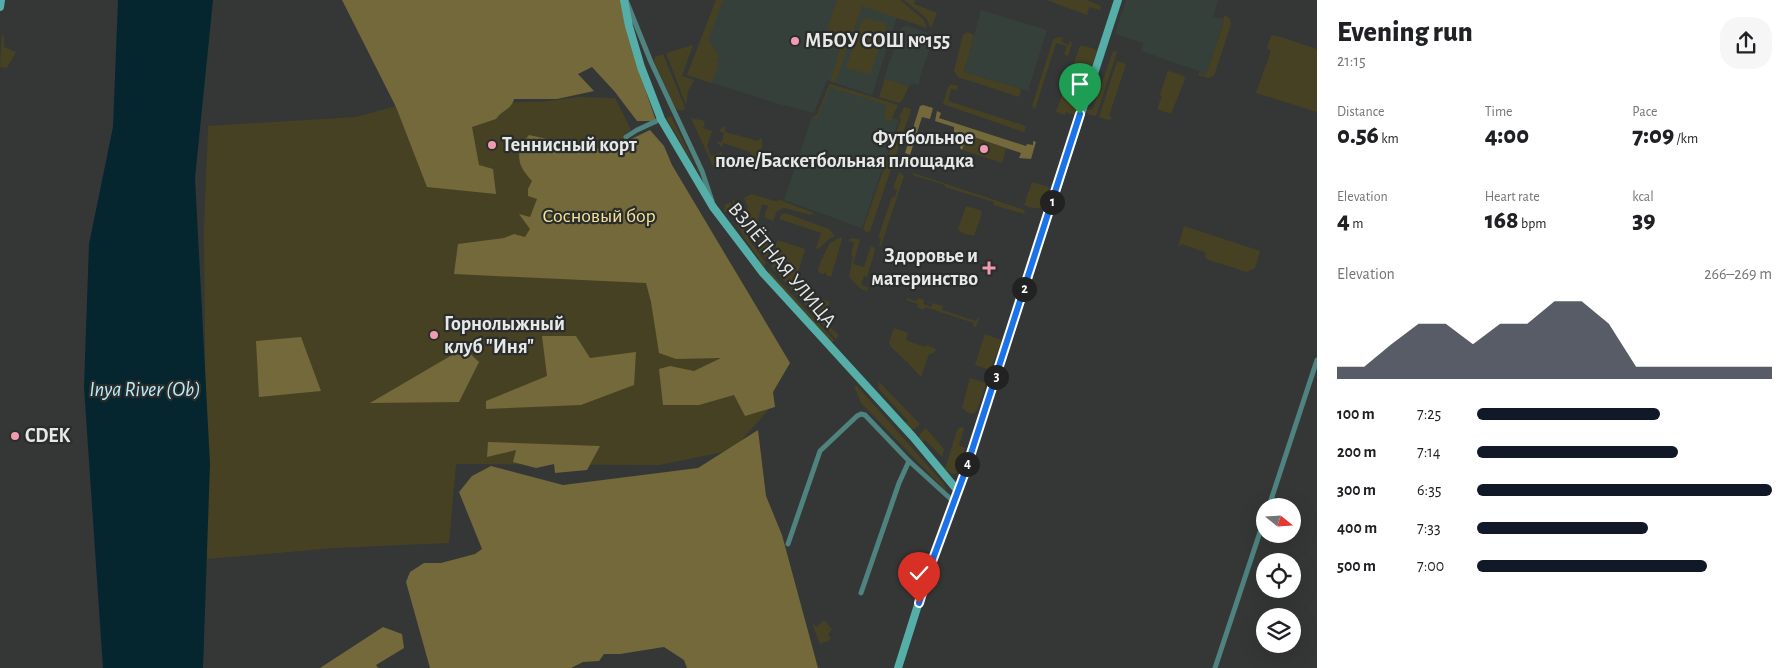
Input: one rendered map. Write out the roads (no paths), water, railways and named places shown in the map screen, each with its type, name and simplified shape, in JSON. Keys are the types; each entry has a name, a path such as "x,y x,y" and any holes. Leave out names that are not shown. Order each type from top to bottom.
{"main road":[{"path":"0,7 1,0"},
{"name":"ВЗЛЁТНАЯ УЛИЦА","path":"625,0 629,26 641,67 661,119 713,207 763,273 944,473 958,491"},
{"path":"898,668 930,567 965,472 1118,0"},
{"path":"944,473 956,478 965,472"}],"street":[{"path":"625,0 651,62 702,171 713,207"},
{"path":"626,138 637,130 661,119"},
{"path":"1271,498 1317,360"},
{"path":"788,544 820,451 858,415 865,415 909,461 954,502"},
{"path":"861,593 899,483 909,461"},
{"path":"1215,668 1256,543"}],"water":[{"name":"Inya River (Ob)","path":"118,0 213,0 195,178 210,464 203,668 103,668 84,387 89,244 113,127"}],"place":[{"name":"МБОУ СОШ №155","path":"795,41"},
{"name":"Теннисный корт","path":"492,145"},
{"name":"Футбольное поле/Баскетбольная площадка","path":"984,149"},
{"name":"Здоровье и материнство","path":"989,268"},
{"name":"Горнолыжный клуб \"Иня\"","path":"434,335"},
{"name":"CDEK","path":"15,436"}],"park label":[{"name":"Сосновый бор","path":"599,216"}]}
